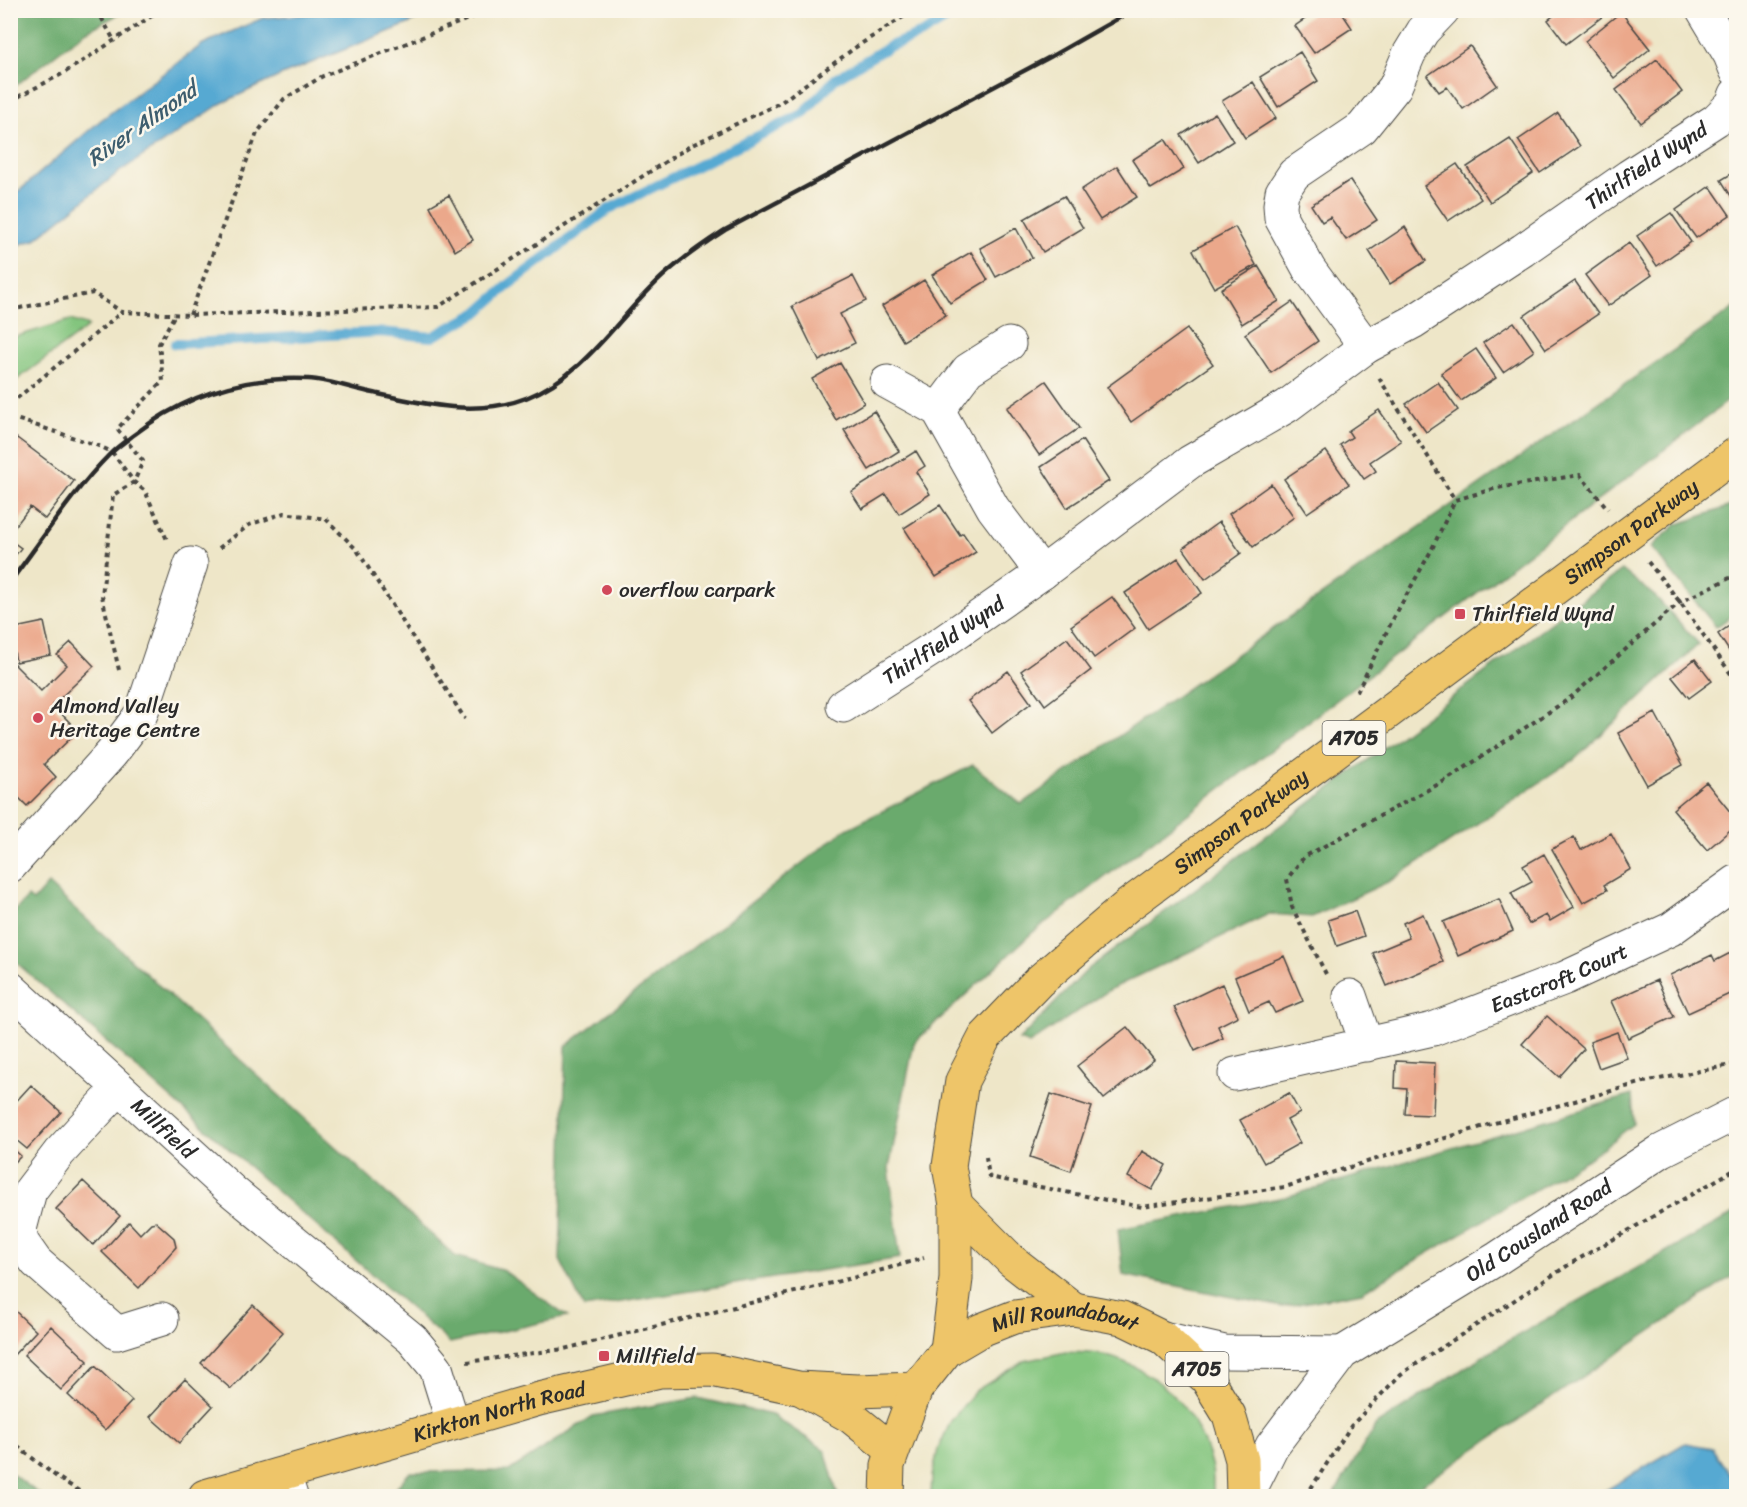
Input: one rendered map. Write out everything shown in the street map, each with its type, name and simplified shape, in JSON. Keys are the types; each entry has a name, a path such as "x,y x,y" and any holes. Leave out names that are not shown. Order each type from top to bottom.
{"main road":[{"name":"Simpson Parkway","path":"947,1350 956,1279 956,1205 949,1166 962,1081 985,1037 1038,982 1127,906 1737,454"},
{"name":"A705","path":"956,1205 1012,1261 1074,1309"},
{"name":"Mill Roundabout","path":"888,1497 888,1465 916,1389 947,1350 981,1330 1014,1317 1074,1309 1122,1318 1163,1338 1207,1379 1229,1415 1242,1460 1245,1497"},
{"name":"Kirkton North Road","path":"205,1497 287,1485 453,1423 539,1399 660,1371 712,1370 798,1388 857,1391 916,1389"},
{"name":"Kirkton North Road","path":"798,1388 850,1416 892,1450"}],"street":[{"path":"1366,347 1303,259 1281,218 1282,192 1294,174 1362,128 1395,87 1409,54 1423,31 1443,10"},
{"path":"1703,10 1737,70"},
{"name":"Thirlfield Wynd","path":"843,706 940,644 1042,573 1190,462 1287,406 1366,347 1413,322 1716,120 1732,104 1737,94"},
{"path":"938,410 968,370 1009,344"},
{"path":"887,382 938,410 993,508 1042,573"},
{"path":"10,866 112,753 141,714 191,564"},
{"name":"Eastcroft Court","path":"1235,1074 1433,1029 1564,978 1671,929 1737,882"},
{"name":"Millfield","path":"10,988 232,1191 412,1339 436,1368 453,1423"},
{"path":"1350,996 1367,1045"},
{"name":"Millfield","path":"118,1089 59,1153 30,1191 20,1229 22,1242 36,1262 117,1333 162,1319"},
{"name":"Old Cousland Road","path":"1245,1497 1272,1446 1342,1353 1498,1258 1661,1150 1737,1113"},
{"path":"1163,1338 1225,1352 1342,1353"}],"path":[{"path":"97,10 114,40"},
{"path":"10,101 64,73 161,10"},
{"path":"190,315 257,134 284,99 323,76 491,10"},
{"path":"10,310 93,293 122,312 190,315 287,314 438,307 690,146 780,103 856,47 914,10"},
{"path":"10,404 122,312"},
{"path":"121,677 102,596 112,495 134,482 143,461 117,429 162,381 159,344 175,314"},
{"path":"1366,347 1380,381 1455,500"},
{"path":"10,417 112,452 134,482 145,491 171,547 191,564 219,548 249,525 284,513 326,519 357,550 465,719"},
{"path":"1355,697 1455,500 1497,488 1580,475 1612,514"},
{"path":"1648,562 1737,681"},
{"path":"1350,996 1334,988 1292,907 1287,879 1304,857 1448,779 1570,698 1680,602 1737,575"},
{"path":"984,1148 989,1177 1142,1207 1285,1187 1513,1118 1644,1082 1737,1064"},
{"path":"1306,1497 1351,1426 1401,1374 1570,1264 1737,1169"},
{"path":"436,1368 482,1358 564,1349 868,1274 927,1257"},
{"path":"10,1442 87,1497"}],"green space":[{"path":"11,10 125,11 85,32 11,89"},
{"path":"1736,307 1736,395 1032,933 914,1043 889,1168 900,1258 584,1308 560,1260 566,1046 845,830 973,765 1021,804"},
{"path":"70,320 89,326 11,384 11,338"},
{"path":"1736,504 1736,613 1716,627 1651,547 1676,525"},
{"path":"1622,570 1656,597 1699,644 1574,760 1390,881 1312,917 1269,914 1111,989 1029,1044 1019,1040 1088,969"},
{"path":"48,884 455,1256 504,1271 567,1317 450,1343 11,958 11,915 28,897 33,901"},
{"path":"1632,1095 1634,1124 1588,1159 1362,1292 1282,1307 1123,1275 1118,1229 1285,1197"},
{"path":"1736,1212 1736,1274 1405,1496 1333,1496 1376,1425 1494,1349"},
{"path":"1066,1352 1098,1354 1123,1361 1158,1381 1172,1394 1185,1409 1205,1444 1212,1468 1213,1496 931,1496 932,1476 938,1449 951,1421 975,1391 1024,1361"},
{"path":"697,1398 772,1415 825,1450 838,1496 389,1496 410,1472 509,1471 593,1416"},
{"path":"11,1473 42,1496 11,1496"}],"water":[{"name":"River Almond","path":"346,11 433,11 408,24 284,74 222,103 119,172 34,240 11,247 11,193 20,190 101,120 203,44 263,18"},
{"path":"1685,1443 1712,1448 1736,1484 1736,1496 1596,1496"}],"building":[{"path":"1318,10 1340,10 1352,28 1314,53 1295,26"},
{"path":"1561,10 1611,10 1566,44 1548,20"},
{"path":"1621,12 1650,49 1614,78 1585,41"},
{"path":"1470,46 1497,85 1463,109 1447,87 1439,92 1427,76"},
{"path":"1300,52 1318,81 1278,107 1260,77"},
{"path":"1657,59 1682,92 1641,123 1616,90"},
{"path":"1253,82 1276,118 1245,138 1222,101"},
{"path":"1215,113 1233,141 1199,163 1181,135"},
{"path":"1558,113 1580,146 1540,173 1518,140"},
{"path":"1165,139 1184,169 1151,189 1132,160"},
{"path":"1510,139 1533,173 1490,202 1467,167"},
{"path":"1457,164 1481,199 1448,221 1424,186"},
{"path":"1117,166 1137,197 1100,220 1081,190"},
{"path":"1736,171 1736,204 1721,180"},
{"path":"1350,180 1377,220 1346,240 1330,217 1322,222 1311,205"},
{"path":"1710,186 1730,215 1696,238 1676,210"},
{"path":"449,195 473,240 455,251 430,206"},
{"path":"1064,196 1083,228 1043,252 1024,219"},
{"path":"1671,213 1691,242 1657,266 1637,236"},
{"path":"1235,227 1256,265 1214,288 1193,250"},
{"path":"1405,227 1426,261 1390,284 1369,251"},
{"path":"1016,228 1032,258 996,277 980,248"},
{"path":"1629,243 1652,275 1608,306 1585,275"},
{"path":"971,252 988,280 950,303 932,275"},
{"path":"1258,266 1279,301 1242,324 1221,289"},
{"path":"853,276 866,301 840,314 855,343 819,361 792,306"},
{"path":"924,280 946,315 903,341 882,306"},
{"path":"1575,281 1598,314 1546,349 1524,316"},
{"path":"1292,302 1318,341 1271,373 1245,334"},
{"path":"1514,322 1534,351 1503,372 1483,343"},
{"path":"1187,329 1213,364 1131,422 1107,387"},
{"path":"1476,349 1496,378 1461,401 1441,373"},
{"path":"840,363 864,403 836,420 812,379"},
{"path":"1046,381 1079,428 1039,455 1007,408"},
{"path":"1438,382 1458,410 1426,432 1406,404"},
{"path":"1379,410 1401,441 1370,462 1376,471 1364,479 1340,445 1352,437 1348,431"},
{"path":"874,411 899,451 869,470 844,430"},
{"path":"17,438 74,481 45,519 30,507 10,533 10,446"},
{"path":"1082,440 1109,481 1067,508 1041,467"},
{"path":"916,451 925,466 916,472 930,494 899,514 886,494 862,509 851,492"},
{"path":"1326,451 1349,484 1307,513 1284,479"},
{"path":"1271,484 1294,517 1253,547 1229,514"},
{"path":"940,505 960,535 963,533 976,552 936,577 904,528"},
{"path":"1219,522 1241,553 1205,579 1183,548"},
{"path":"10,540 21,548 10,562"},
{"path":"1178,558 1202,593 1148,629 1125,593"},
{"path":"1112,597 1135,628 1094,658 1071,626"},
{"path":"1736,621 1736,655 1733,657 1718,634"},
{"path":"44,622 51,655 16,662 10,629"},
{"path":"1067,638 1091,670 1045,705 1021,671"},
{"name":"Almond Valley Heritage Centre","path":"71,642 94,666 53,705 78,731 44,764 56,777 27,806 14,793 10,796 10,660 41,691 67,665 57,655"},
{"path":"1695,659 1712,681 1689,698 1672,677"},
{"path":"1008,671 1031,703 992,733 968,701"},
{"path":"1655,713 1683,765 1647,785 1618,733"},
{"path":"1706,782 1736,819 1736,825 1707,850 1673,809"},
{"path":"1611,833 1631,869 1604,885 1607,890 1583,903 1552,849 1574,837 1581,850"},
{"path":"1544,854 1574,907 1550,921 1546,915 1529,924 1511,893 1532,882 1523,866"},
{"path":"1499,899 1513,931 1458,956 1443,922"},
{"path":"1355,911 1364,936 1337,946 1328,920"},
{"path":"1423,914 1443,962 1387,986 1373,953 1409,938 1403,923"},
{"path":"1736,950 1736,991 1688,1013 1670,975 1712,955 1715,961"},
{"path":"1284,956 1303,1001 1275,1013 1269,1002 1249,1011 1235,977"},
{"path":"1657,980 1674,1017 1628,1038 1611,1001"},
{"path":"1222,984 1238,1016 1218,1026 1223,1038 1195,1051 1174,1007"},
{"path":"1547,1016 1584,1049 1559,1077 1522,1044"},
{"path":"1127,1027 1154,1060 1104,1099 1077,1066"},
{"path":"1617,1032 1627,1058 1599,1068 1590,1042"},
{"path":"1396,1061 1435,1063 1433,1115 1405,1114 1407,1089 1395,1088"},
{"path":"31,1085 61,1112 27,1149 10,1135 10,1108"},
{"path":"1289,1093 1300,1113 1287,1120 1300,1143 1264,1163 1240,1120"},
{"path":"1051,1094 1092,1107 1071,1171 1030,1157"},
{"path":"10,1146 21,1156 10,1167"},
{"path":"1142,1151 1166,1165 1152,1190 1128,1177"},
{"path":"83,1181 120,1216 93,1245 56,1209"},
{"path":"129,1222 140,1234 151,1223 156,1222 174,1238 176,1247 139,1288 102,1252"},
{"path":"253,1305 283,1332 231,1389 201,1363"},
{"path":"10,1306 36,1331 10,1359"},
{"path":"51,1326 88,1361 61,1390 24,1355"},
{"path":"95,1366 132,1401 105,1430 68,1395"},
{"path":"185,1379 213,1406 179,1443 150,1417"}],"waterway":[{"path":"175,344 380,332 432,337 477,313 511,283 609,209 803,114 835,79 888,47 923,33 962,10"}],"railway":[{"path":"10,582 96,468 135,434 154,420 175,409 217,391 261,381 284,379 325,381 412,401 450,407 489,407 526,398 548,387 584,360 663,276 725,230 1050,57 1133,10"}],"place":[{"name":"overflow carpark","path":"607,590"},
{"name":"Thirlfield Wynd","path":"1460,614"},
{"name":"Almond Valley Heritage Centre","path":"38,718"},
{"name":"Millfield","path":"604,1356"}]}
